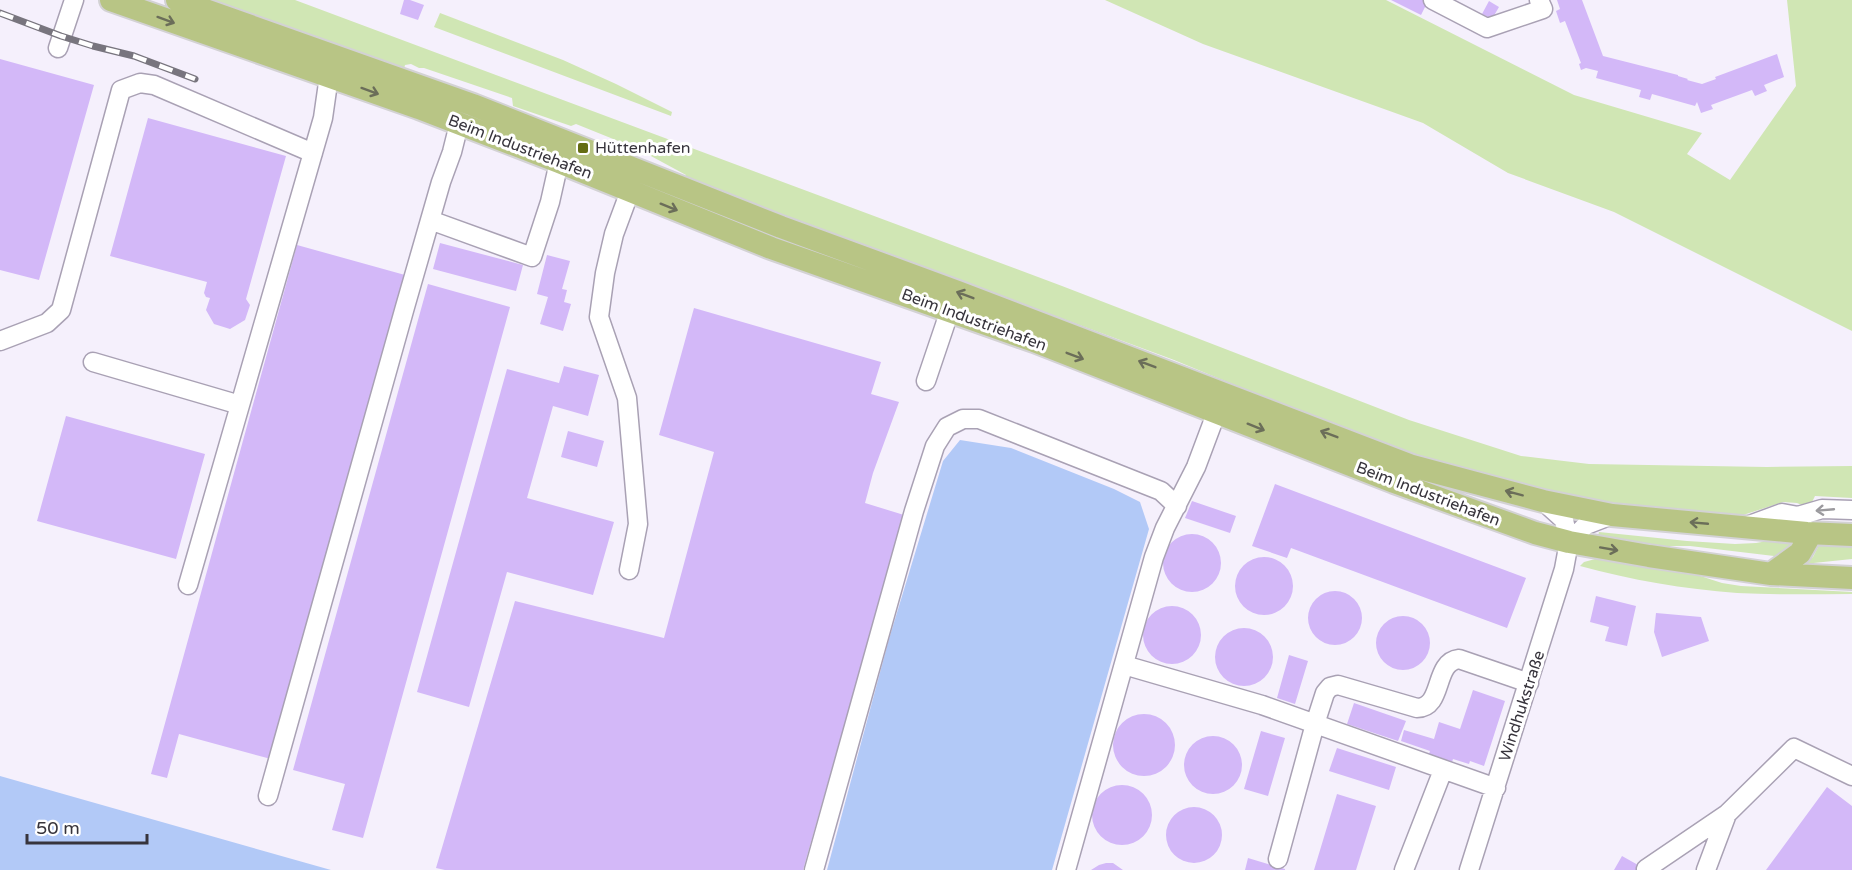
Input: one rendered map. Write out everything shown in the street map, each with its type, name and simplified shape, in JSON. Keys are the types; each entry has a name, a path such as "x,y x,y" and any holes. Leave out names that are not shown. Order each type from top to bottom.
{"main road":[{"name":"Beim Industriehafen","path":"111,0 459,123 771,248 950,310 1107,368 1467,509 1535,533 1569,542 1649,556 1771,574 1852,578"},
{"name":"Beim Industriehafen","path":"177,0 473,105 781,227 1412,466 1543,501 1612,515 1744,527 1803,525 1852,535"},
{"path":"1771,574 1800,553 1808,539 1803,525"}],"street":[{"path":"58,48 74,0"},
{"path":"1433,0 1487,28 1543,9 1539,0"},
{"path":"188,585 323,118 329,76"},
{"path":"0,341 47,323 61,310 121,90 140,83 154,85 313,153"},
{"path":"268,796 459,123"},
{"path":"430,220 532,257 550,202 559,162"},
{"path":"629,570 638,524 627,398 599,317 605,273 614,234 630,191"},
{"path":"926,381 950,310"},
{"path":"93,362 240,405"},
{"path":"1066,870 1154,557 1165,528 1196,467 1217,411"},
{"path":"814,870 914,511 935,446 947,427 963,419 979,419 1161,492 1176,506"},
{"path":"1543,501 1564,520 1569,542"},
{"path":"1803,525 1822,509 1852,510"},
{"path":"1569,542 1586,525 1612,515"},
{"name":"Windhukstraße","path":"1470,870 1564,569 1569,542"},
{"path":"1278,859 1315,724 1327,689 1338,684 1417,708 1425,708 1431,703 1448,663 1454,659 1529,683"},
{"path":"1124,665 1262,705 1496,788"},
{"path":"1646,869 1727,814 1794,748 1852,776"},
{"path":"1404,870 1443,770"},
{"path":"1706,870 1727,814"}],"green space":[{"path":"203,0 295,0 1062,286 1409,420 1521,456 1589,464 1852,466 1852,498 1815,496 1809,508 1797,503 1783,502 1737,517 1589,501 1473,472 1402,450 1310,416 1174,360 685,179 686,175 638,149 576,124 571,126 513,106 512,98 411,64 405,65 404,69"},
{"path":"1105,0 1386,0 1574,95 1702,133 1687,154 1730,180 1796,86 1787,0 1852,0 1852,331 1614,212 1508,173 1423,123 1203,44"},
{"path":"440,13 563,60 672,112 671,116 434,27"},
{"path":"1599,532 1735,544 1773,540 1795,543 1778,556 1774,556 1690,546 1652,546 1598,536"},
{"path":"1821,541 1852,542 1852,559 1804,564 1813,557"},
{"path":"1599,558 1691,573 1722,583 1741,586 1852,592 1852,594 1766,594 1717,591 1638,580 1580,566 1584,562"}],"water":[{"path":"960,440 1011,448 1114,489 1140,502 1149,529 1052,870 827,870 889,639 943,461"},
{"path":"0,776 331,870 0,870"}],"building":[{"path":"404,0 424,5 418,20 400,14"},
{"path":"1391,0 1426,0 1428,1 1421,15"},
{"path":"1557,0 1582,0 1603,56 1678,75 1702,84 1777,54 1784,77 1764,85 1767,91 1755,96 1752,90 1711,105 1713,109 1701,113 1697,102 1695,106 1652,94 1650,100 1639,97 1641,90 1596,78 1598,71 1586,68 1581,70 1579,64 1581,63 1565,21 1560,23 1556,11 1560,9"},
{"path":"1489,1 1499,7 1492,19 1482,14"},
{"path":"0,59 94,85 39,280 0,270"},
{"path":"148,118 286,156 246,299 250,305 245,320 230,329 214,324 206,310 210,298 204,293 207,282 110,256"},
{"path":"440,243 523,265 516,291 433,269"},
{"path":"297,245 405,275 271,759 179,734 167,778 151,774"},
{"path":"547,255 570,261 562,289 567,290 564,302 571,304 563,331 540,324 548,297 537,294"},
{"path":"428,284 510,307 363,838 332,830 345,784 293,770"},
{"path":"694,308 881,362 871,394 899,402 873,473 865,503 904,515 803,870 445,870 436,868 515,601 664,638 714,452 659,435"},
{"path":"564,366 599,375 588,416 553,406 527,498 614,522 593,595 507,572 469,707 417,692 507,369 559,383"},
{"path":"66,416 205,454 176,559 37,521"},
{"path":"568,431 604,441 597,467 561,457"},
{"path":"1275,484 1526,578 1507,628 1291,548 1287,558 1252,546"},
{"path":"1192,501 1236,516 1230,533 1185,518"},
{"path":"1192,534 1203,536 1213,542 1219,552 1221,563 1219,574 1213,584 1203,590 1192,592 1181,590 1171,584 1165,574 1163,563 1165,552 1171,542 1181,536"},
{"path":"1264,557 1275,559 1285,565 1291,575 1293,586 1291,597 1285,607 1275,613 1264,615 1253,613 1243,607 1237,597 1235,586 1237,575 1243,565 1253,559"},
{"path":"1330,591 1340,591 1350,595 1358,603 1362,618 1358,633 1350,641 1340,645 1330,645 1320,641 1312,633 1308,623 1308,613 1312,603 1320,595"},
{"path":"1596,596 1636,606 1627,646 1605,641 1609,627 1590,622"},
{"path":"1172,606 1183,608 1193,614 1199,624 1201,635 1199,646 1193,656 1183,662 1172,664 1161,662 1151,656 1145,646 1143,635 1145,624 1151,614 1161,608"},
{"path":"1656,613 1701,617 1709,641 1662,657 1654,632"},
{"path":"1398,616 1408,616 1418,620 1426,628 1430,643 1426,658 1418,666 1408,670 1398,670 1388,666 1380,658 1376,648 1376,638 1380,628 1388,620"},
{"path":"1244,628 1255,630 1265,636 1271,646 1273,657 1271,668 1265,678 1255,684 1244,686 1233,684 1223,678 1217,668 1215,657 1217,646 1223,636 1233,630"},
{"path":"1289,655 1308,661 1295,704 1277,698"},
{"path":"1473,690 1505,701 1484,766 1470,761 1469,764 1453,759 1452,762 1401,741 1404,730 1434,739 1439,722 1460,729"},
{"path":"1354,703 1406,721 1398,741 1347,724"},
{"path":"1144,714 1166,723 1175,745 1166,767 1144,776 1122,767 1113,745 1122,723"},
{"path":"1261,731 1285,738 1268,796 1244,789"},
{"path":"1207,736 1219,736 1234,744 1242,759 1242,771 1234,786 1219,794 1207,794 1192,786 1184,771 1184,759 1192,744"},
{"path":"1337,748 1396,767 1389,790 1329,771"},
{"path":"1122,785 1139,790 1147,798 1152,815 1147,832 1139,840 1122,845 1105,840 1097,832 1092,815 1097,798 1105,790"},
{"path":"1827,787 1852,806 1852,870 1766,870"},
{"path":"1337,794 1376,806 1356,870 1314,870"},
{"path":"1188,807 1200,807 1210,811 1218,819 1222,835 1218,851 1210,859 1200,863 1188,863 1178,859 1170,851 1166,841 1166,829 1170,819 1178,811"},
{"path":"1622,856 1647,870 1614,870"},
{"path":"1248,858 1285,869 1285,870 1245,870"},
{"path":"1106,863 1113,863 1123,870 1091,870"}],"railway":[{"path":"0,13 61,36 134,56 195,79"}],"place":[{"name":"Hüttenhafen","path":"583,148"}]}
